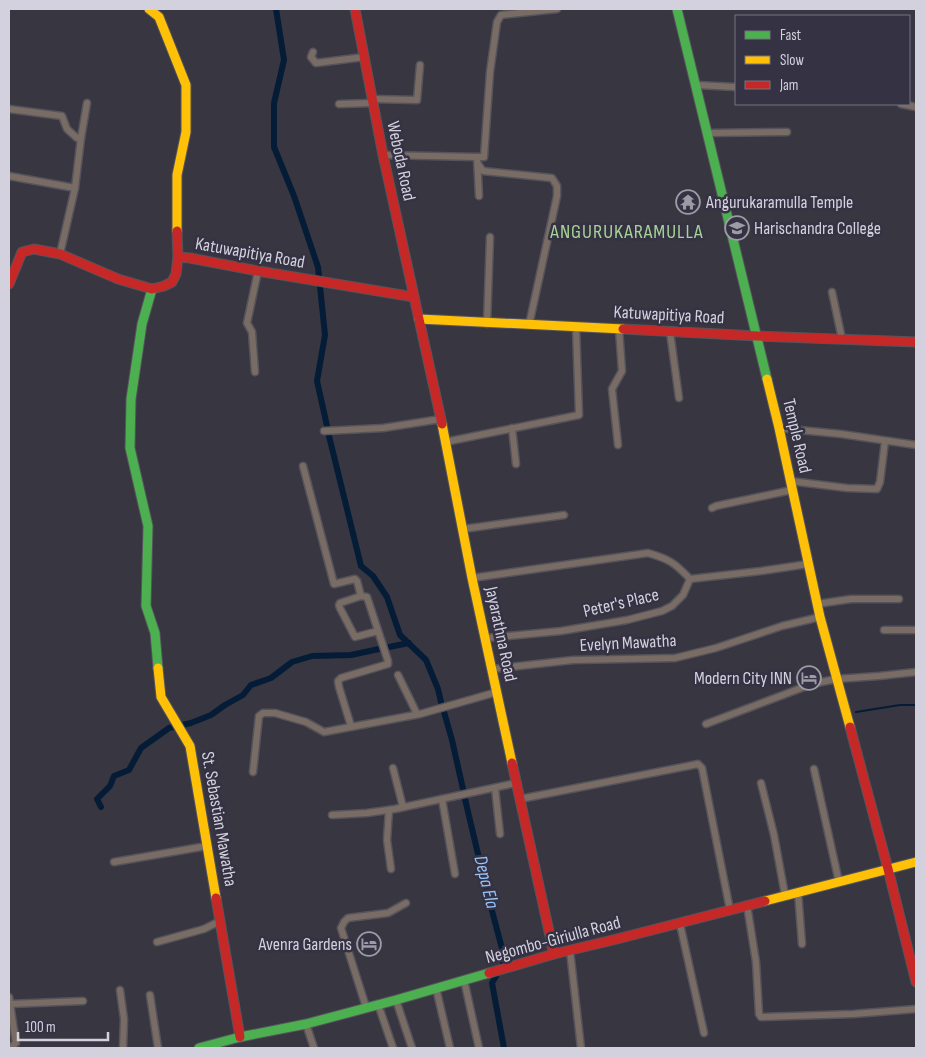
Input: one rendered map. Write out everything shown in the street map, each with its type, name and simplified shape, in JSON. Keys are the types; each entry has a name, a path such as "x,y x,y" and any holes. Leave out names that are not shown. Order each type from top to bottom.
{"street":[{"path":"149,9 159,17 186,85 186,132 177,175 178,258"},
{"name":"Weboda Road","path":"355,9 383,155 419,319"},
{"path":"383,155 477,160 484,157 490,72 497,22 501,15 557,9"},
{"name":"Temple Road","path":"678,9 779,428 820,617 888,869 916,982"},
{"path":"313,52 311,58 316,63 364,57"},
{"path":"339,104 417,100 420,65"},
{"path":"696,85 735,87"},
{"path":"60,254 75,188 87,103"},
{"path":"9,109 62,116 67,129 77,138 81,138"},
{"path":"707,133 787,132"},
{"path":"477,160 479,196"},
{"path":"477,160 483,171 552,178 557,186 528,324"},
{"path":"9,176 75,188"},
{"path":"488,324 490,237"},
{"path":"9,284 22,252 34,249 60,254 118,280 152,289"},
{"name":"Katuwapitiya Road","path":"152,289 172,282 176,274 178,258 190,258 414,297"},
{"path":"255,372 252,332 247,323 258,271"},
{"name":"St. Sebastian Mawatha","path":"152,289 142,324 131,399 130,448 148,526 146,606 155,633 161,697 190,746 240,1037"},
{"path":"832,292 842,340"},
{"name":"Katuwapitiya Road","path":"419,319 488,324 528,324 916,342"},
{"name":"Jayarathna Road","path":"419,319 441,419 472,578 554,954"},
{"path":"445,442 579,415 576,327"},
{"path":"618,445 612,389 622,371 619,329"},
{"path":"670,332 678,398"},
{"path":"324,431 383,428 441,419"},
{"path":"512,428 516,464"},
{"path":"779,428 841,434 916,445"},
{"path":"712,508 791,485 877,489 880,482 885,440"},
{"path":"303,466 334,584 355,580 357,581 361,596"},
{"path":"463,529 564,515"},
{"path":"472,578 648,553 664,558 678,566 690,579 808,564"},
{"name":"Peter's Place","path":"486,638 560,631 627,620 662,611 672,606 678,600 690,579"},
{"path":"351,726 338,681 341,678 388,664 388,661 367,597 361,596 340,603 340,608 355,638 378,631"},
{"path":"817,604 851,599 899,599"},
{"name":"Evelyn Mawatha","path":"492,669 573,660 675,658 716,648 782,626 820,617"},
{"path":"884,630 916,630"},
{"path":"706,724 812,684 836,678 916,672"},
{"path":"398,675 416,714"},
{"path":"253,772 259,716 263,714 275,713 306,722 324,732 416,714 497,692"},
{"path":"520,799 698,764 702,768 730,910"},
{"path":"393,768 403,807"},
{"path":"814,769 839,882"},
{"path":"332,815 389,810 516,783"},
{"path":"761,783 774,835 785,895"},
{"path":"494,788 500,834"},
{"path":"442,799 455,874"},
{"path":"389,810 388,840 391,869"},
{"path":"114,862 207,846"},
{"name":"Negombo-Giriulla Road","path":"199,1048 240,1037 306,1024 554,954 680,924 916,862"},
{"path":"798,892 802,944"},
{"path":"366,1007 341,928 348,918 388,913 406,904"},
{"path":"747,905 756,962 759,1014 761,1017 853,1014 916,1008"},
{"path":"156,942 204,929 220,921"},
{"path":"680,924 704,1033"},
{"path":"570,951 581,1048"},
{"path":"464,980 479,1048"},
{"path":"436,988 450,1048"},
{"path":"120,990 124,1019 124,1048"},
{"path":"150,995 158,1048"},
{"path":"396,1000 412,1048"},
{"path":"10,1048 16,1043 9,1001 83,1001"},
{"path":"378,1004 393,1048"},
{"path":"306,1024 314,1048"}],"waterway":[{"path":"276,9 284,60 274,103 274,147 294,196 318,267 325,335 317,381 327,426"},
{"path":"329,436 361,566 373,576 387,597 400,635 426,660 438,689 441,702"},
{"path":"389,647 409,643"},
{"path":"101,807 97,799 110,786 114,776 129,770 141,748 169,728 191,723 211,715 243,695 251,685 271,678 292,662 312,656 351,655 379,649"},
{"path":"856,712 900,705 916,705"},
{"path":"444,712 463,789"},
{"name":"Depa Ela","path":"465,799 505,960 503,964"},
{"path":"496,976 492,983 504,1048"}],"traffic: fast":[{"path":"677,9 767,379"},
{"path":"152,289 142,324 131,399 130,448 148,526 146,606 155,633 158,668"},
{"path":"199,1048 240,1037 306,1024 489,973"}],"traffic: slow":[{"path":"149,9 159,17 186,85 186,132 177,175 177,231"},
{"path":"419,319 623,329"},
{"path":"767,379 820,617 850,727"},
{"path":"442,424 472,578 512,763"},
{"path":"158,668 161,697 190,746 216,898"},
{"path":"765,901 916,862"}],"traffic: jam":[{"path":"355,9 383,155 442,424"},
{"path":"9,284 22,252 34,249 60,254 118,279 152,289 164,286 172,282 176,274 178,257 177,231"},
{"path":"178,257 414,297"},
{"path":"623,329 916,342"},
{"path":"850,727 916,982"},
{"path":"512,763 554,954"},
{"path":"216,898 240,1037"},
{"path":"489,973 554,954 765,901"}],"place":[{"name":"Angurukaramulla Temple","path":"688,202"},
{"name":"Harischandra College","path":"737,228"},
{"name":"Modern City INN","path":"809,678"},
{"name":"Avenra Gardens","path":"369,944"}],"district":[{"name":"ANGURUKARAMULLA","path":"627,232"}]}
